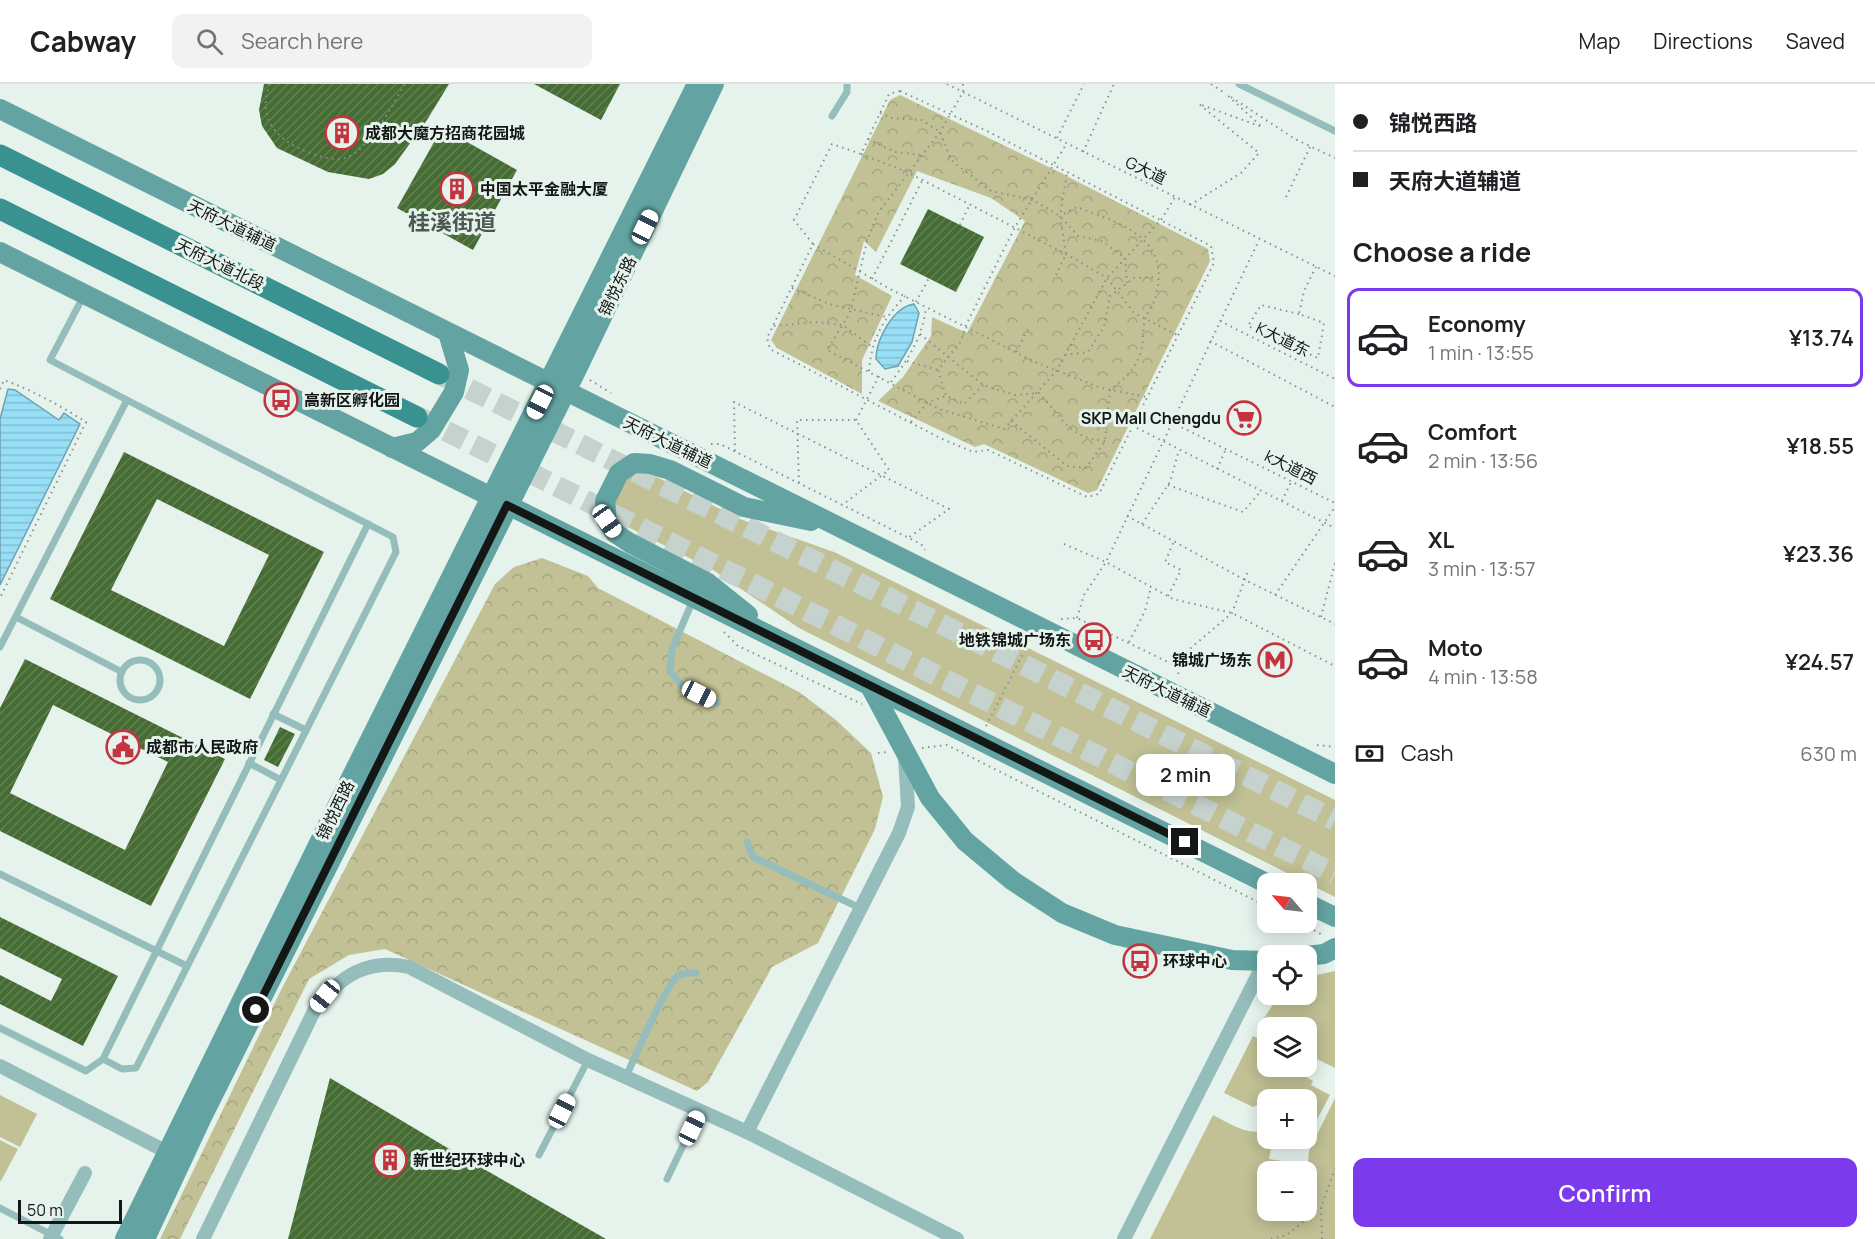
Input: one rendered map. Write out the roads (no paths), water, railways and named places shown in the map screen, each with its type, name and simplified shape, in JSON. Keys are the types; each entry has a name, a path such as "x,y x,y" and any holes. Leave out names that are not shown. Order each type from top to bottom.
{"main road":[{"name":"天府大道北段","path":"0,155 439,374"},
{"path":"0,209 417,417"}],"street":[{"name":"锦悦东路","path":"557,387 697,84"},
{"name":"锦悦东路","path":"557,387 714,84"},
{"name":"天府大道辅道","path":"0,109 1335,774"},
{"path":"0,252 780,640 870,686 975,748 1257,879"},
{"path":"392,448 417,442 431,430 454,392 459,370 448,333"},
{"name":"锦悦西路","path":"125,1239 167,1152 557,387"},
{"path":"780,640 708,583 615,533 607,521 605,501 610,487 619,473 634,463 650,464 670,470 744,507 837,526"},
{"name":"锦悦西路","path":"145,1239 499,501"},
{"path":"870,686 930,798 965,841 1013,881 1062,913 1115,935 1232,960 1257,961"},
{"path":"747,1132 899,833 908,807 904,750"},
{"path":"1317,908 1335,917"},
{"path":"1317,955 1335,948"},
{"path":"203,1239 316,1007 334,985 364,968 392,963 409,967 588,1060 747,1132 957,1239"},
{"path":"1124,1239 1257,979"},
{"path":"0,1066 167,1152"},
{"path":"54,1238 85,1173"}],"lane":[{"path":"832,116 847,92 847,84"},
{"path":"1239,84 1335,131"},
{"path":"85,294 50,360 393,537 396,552 136,1068 122,1069 103,1059"},
{"path":"0,647 126,400"},
{"path":"0,1028 86,1071 103,1059 368,524"},
{"path":"694,598 672,649 670,671 682,686 717,703"},
{"path":"16,617 122,672"},
{"path":"149,662 160,677 158,689 148,698 134,699 128,696 121,685 122,672 130,663 149,662"},
{"path":"273,714 306,730"},
{"path":"249,763 281,780"},
{"path":"747,842 753,857 860,908"},
{"path":"0,874 187,966"},
{"path":"626,1077 659,1007 677,976 687,972 696,973"},
{"path":"538,1155 588,1060"},
{"path":"667,1179 700,1110"},
{"path":"0,1208 54,1238"}],"water":[{"path":"914,304 919,313 912,342 898,366 885,369 876,359 882,334 899,311"},
{"path":"8,389 15,390 59,420 64,413 80,424 0,585 0,419"}],"tunnel":[{"path":"441,375 1335,820"},
{"path":"418,417 1335,874"}],"place":[{"name":"成都大魔方招商花园城","path":"342,133"},
{"name":"中国太平金融大厦","path":"457,189"},
{"name":"高新区孵化园","path":"281,400"},
{"name":"SKP Mall Chengdu","path":"1244,418"},
{"name":"地铁锦城广场东","path":"1094,640"},
{"name":"锦城广场东","path":"1275,660"},
{"name":"成都市人民政府","path":"123,747"},
{"name":"环球中心","path":"1140,961"},
{"name":"新世纪环球中心","path":"390,1160"}],"district":[{"name":"桂溪街道","path":"452,222"}]}
